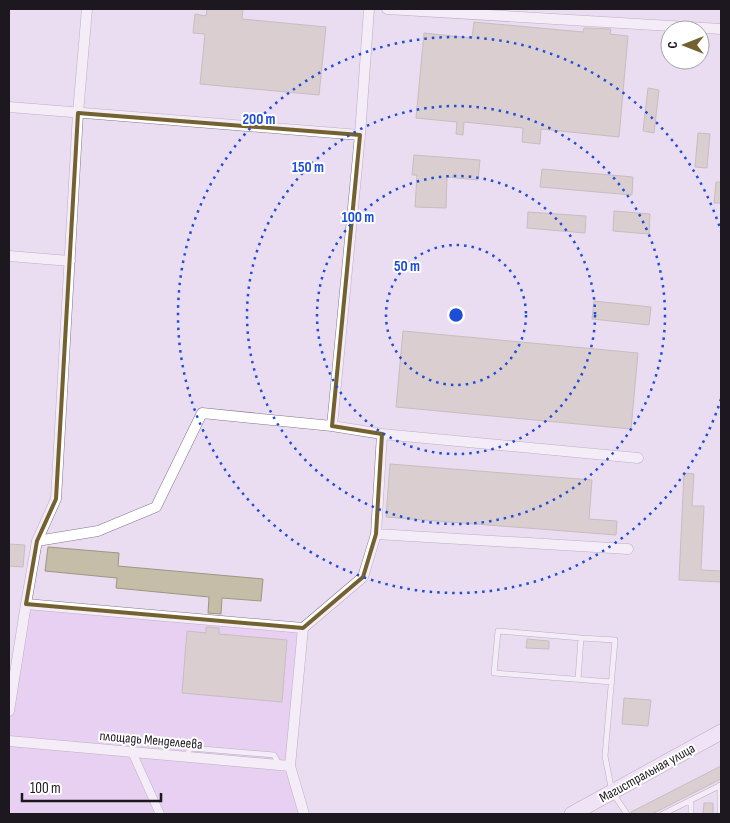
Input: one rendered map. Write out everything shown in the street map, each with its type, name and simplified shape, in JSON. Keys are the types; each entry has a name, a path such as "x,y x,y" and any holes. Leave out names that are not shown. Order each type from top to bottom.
{"main road":[{"name":"Магистральная улица","path":"572,814 721,732"}],"street":[{"path":"9,711 12,664 26,604 37,540 56,499 78,113 87,9"},
{"path":"332,426 360,135 368,9"},
{"path":"387,9 721,29"},
{"path":"9,108 360,135"},
{"path":"9,256 70,260"},
{"path":"37,540 98,531 156,507 202,413 332,426 382,434 638,458"},
{"path":"304,814 290,766 303,628 363,577 376,534 382,434"},
{"path":"376,534 628,549"},
{"path":"26,604 303,628"},
{"name":"площадь Менделеева","path":"9,741 101,752 132,752 290,766"},
{"path":"132,752 160,814"}],"lane":[{"path":"612,682 494,673 498,631 615,640 612,682 605,756 612,792 627,814"},
{"path":"578,679 581,638"},
{"path":"663,814 721,785 720,814"},
{"path":"691,800 691,814"}],"highlighted area":[{"path":"78,113 360,135 332,426 382,434 376,534 363,577 303,628 26,604 37,541 56,499"}],"shaded area":[{"path":"26,604 303,629 290,766 304,814 9,814 9,711"}],"building":[{"path":"207,9 243,9 242,19 326,27 319,95 200,84 205,34 193,33 195,14 206,16"},
{"path":"474,22 583,32 584,28 611,29 610,34 628,36 619,137 541,129 540,144 522,142 523,128 464,122 463,135 456,134 457,122 416,118 424,33 472,38"},
{"path":"648,88 659,90 654,133 643,131"},
{"path":"698,133 710,134 707,168 695,167"},
{"path":"414,155 480,160 478,180 447,177 446,208 415,207 417,175 412,175"},
{"path":"542,169 633,177 632,195 540,187"},
{"path":"716,182 721,182 721,203 714,203"},
{"path":"614,211 650,214 649,234 613,231"},
{"path":"528,212 586,216 585,233 527,228"},
{"path":"594,301 651,307 649,325 592,319"},
{"path":"403,331 638,353 631,429 396,407"},
{"path":"390,464 592,480 589,519 617,521 616,535 386,517"},
{"path":"684,473 694,474 692,506 704,506 701,570 721,571 721,582 679,580"},
{"path":"9,544 25,545 23,567 9,566"},
{"path":"48,547 119,553 118,566 263,579 261,601 222,598 221,614 208,613 209,597 116,588 117,578 45,571"},
{"path":"206,627 219,628 219,634 287,640 282,702 182,693 187,631 206,633"},
{"path":"527,639 549,641 549,649 526,648"},
{"path":"624,698 651,700 648,726 622,724"},
{"path":"721,766 721,779 652,814 631,814 631,812"},
{"path":"704,803 713,803 713,814 703,814"}]}
